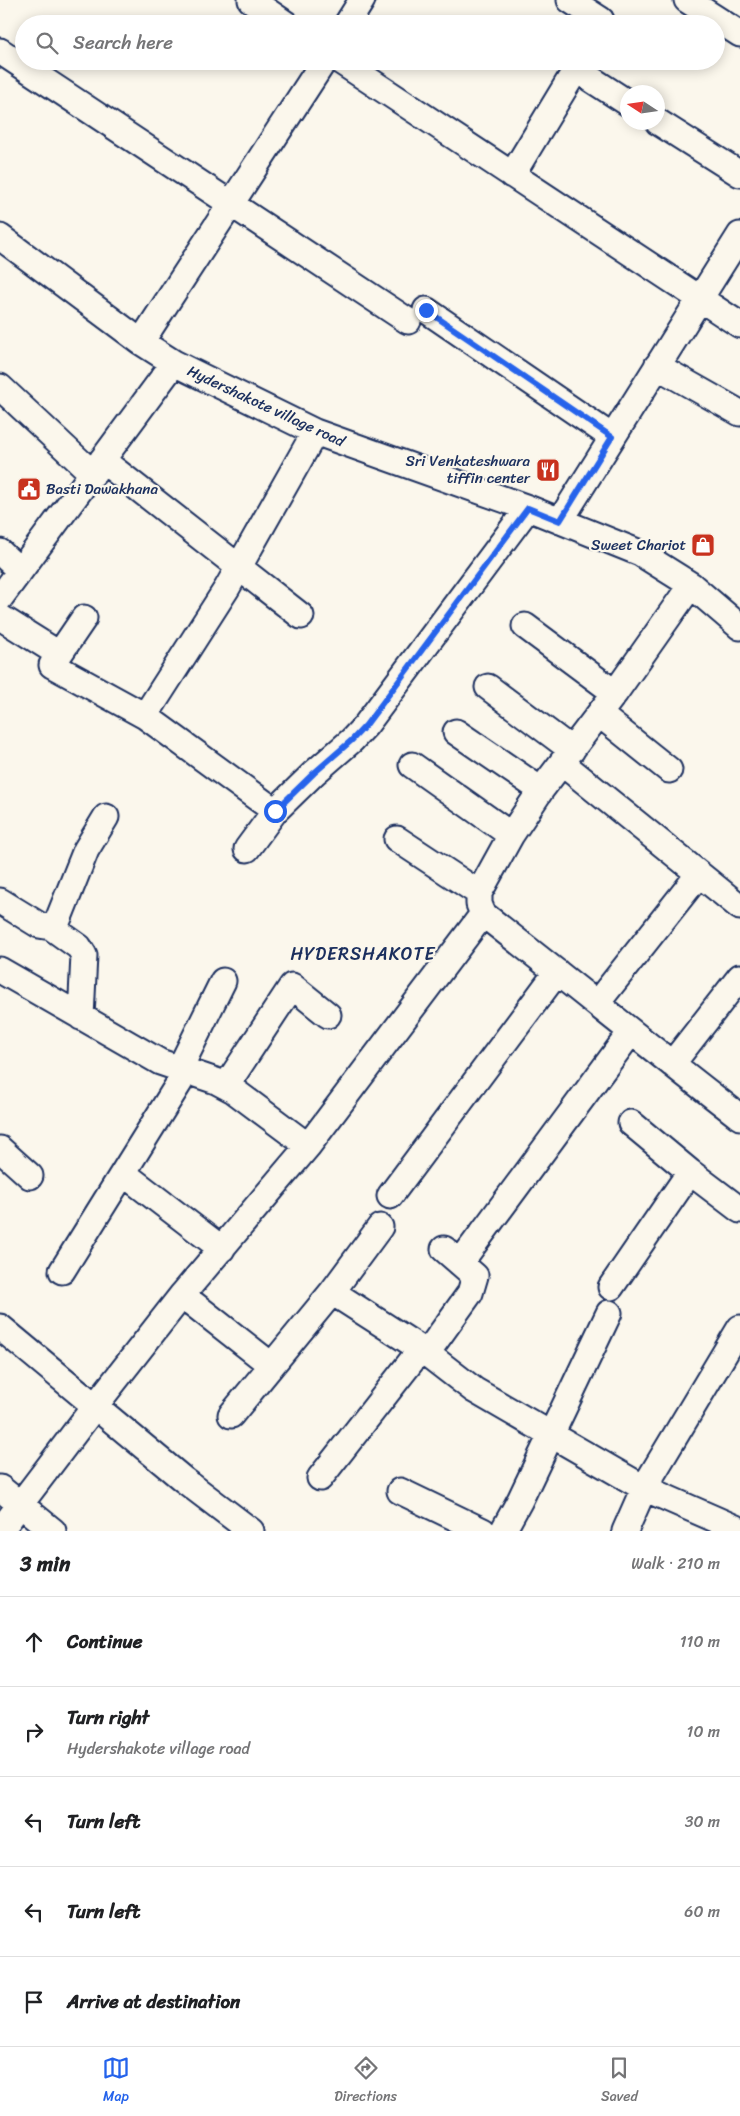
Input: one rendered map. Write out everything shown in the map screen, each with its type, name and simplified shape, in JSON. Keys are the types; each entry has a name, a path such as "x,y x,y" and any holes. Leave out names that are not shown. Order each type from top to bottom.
{"street":[{"path":"251,0 273,15"},
{"path":"353,15 362,0"},
{"path":"570,0 594,15"},
{"path":"687,0 710,15"},
{"path":"725,24 740,34"},
{"path":"0,51 15,61"},
{"path":"29,70 230,203 417,315 612,437"},
{"path":"141,342 318,70"},
{"path":"354,70 740,325"},
{"path":"512,175 577,70"},
{"path":"584,70 620,97"},
{"path":"665,126 740,174"},
{"path":"560,521 740,235"},
{"name":"Hydershakote village road","path":"0,237 141,342 174,363 315,432 528,508 640,553 691,585 740,626"},
{"path":"0,598 174,363"},
{"path":"657,366 740,413"},
{"path":"0,387 98,467 238,567 301,616"},
{"path":"145,716 174,673 238,567 315,432"},
{"path":"247,850 275,811 366,725 528,508"},
{"path":"0,552 20,571"},
{"path":"0,1531 182,1295 308,1146 481,904 511,835 541,790 615,693 691,585"},
{"path":"0,617 59,654"},
{"path":"84,618 52,665 145,716 275,811"},
{"path":"525,626 615,693"},
{"path":"488,687 699,874 740,907"},
{"path":"598,714 669,770"},
{"path":"456,732 541,790"},
{"path":"412,765 511,835"},
{"path":"51,927 58,920 86,850 106,817"},
{"path":"397,839 481,904 557,972 631,1032 740,1116"},
{"path":"597,1003 699,874"},
{"path":"0,901 39,925 51,927 79,947 84,956 81,1017"},
{"path":"0,970 160,1062 226,1086 308,1146"},
{"path":"390,1196 557,972"},
{"path":"672,1064 740,977"},
{"path":"62,1271 123,1173 182,1071 223,982"},
{"path":"226,1086 292,986 328,1015"},
{"path":"320,1478 470,1293 475,1276 452,1256 631,1032"},
{"path":"632,1123 690,1172 740,1210"},
{"path":"0,1149 30,1176"},
{"path":"611,1287 690,1172"},
{"path":"123,1173 222,1249"},
{"path":"231,1415 332,1292 380,1228"},
{"path":"332,1292 424,1351 474,1390 644,1488 740,1530"},
{"path":"182,1295 271,1365"},
{"path":"503,1531 609,1313"},
{"path":"0,1327 184,1480 250,1531"},
{"path":"625,1531 644,1488 740,1328"},
{"path":"0,1488 54,1531"},
{"path":"400,1491 483,1531"}],"place":[{"name":"Sri Venkateshwara tiffin center","path":"548,470"},
{"name":"Basti Dawakhana","path":"29,489"},
{"name":"Sweet Chariot","path":"703,545"}],"district":[{"name":"HYDERSHAKOTE","path":"363,954"}],"route":[{"path":"275,811 366,725 528,508 560,521 612,437 426,310"}]}
